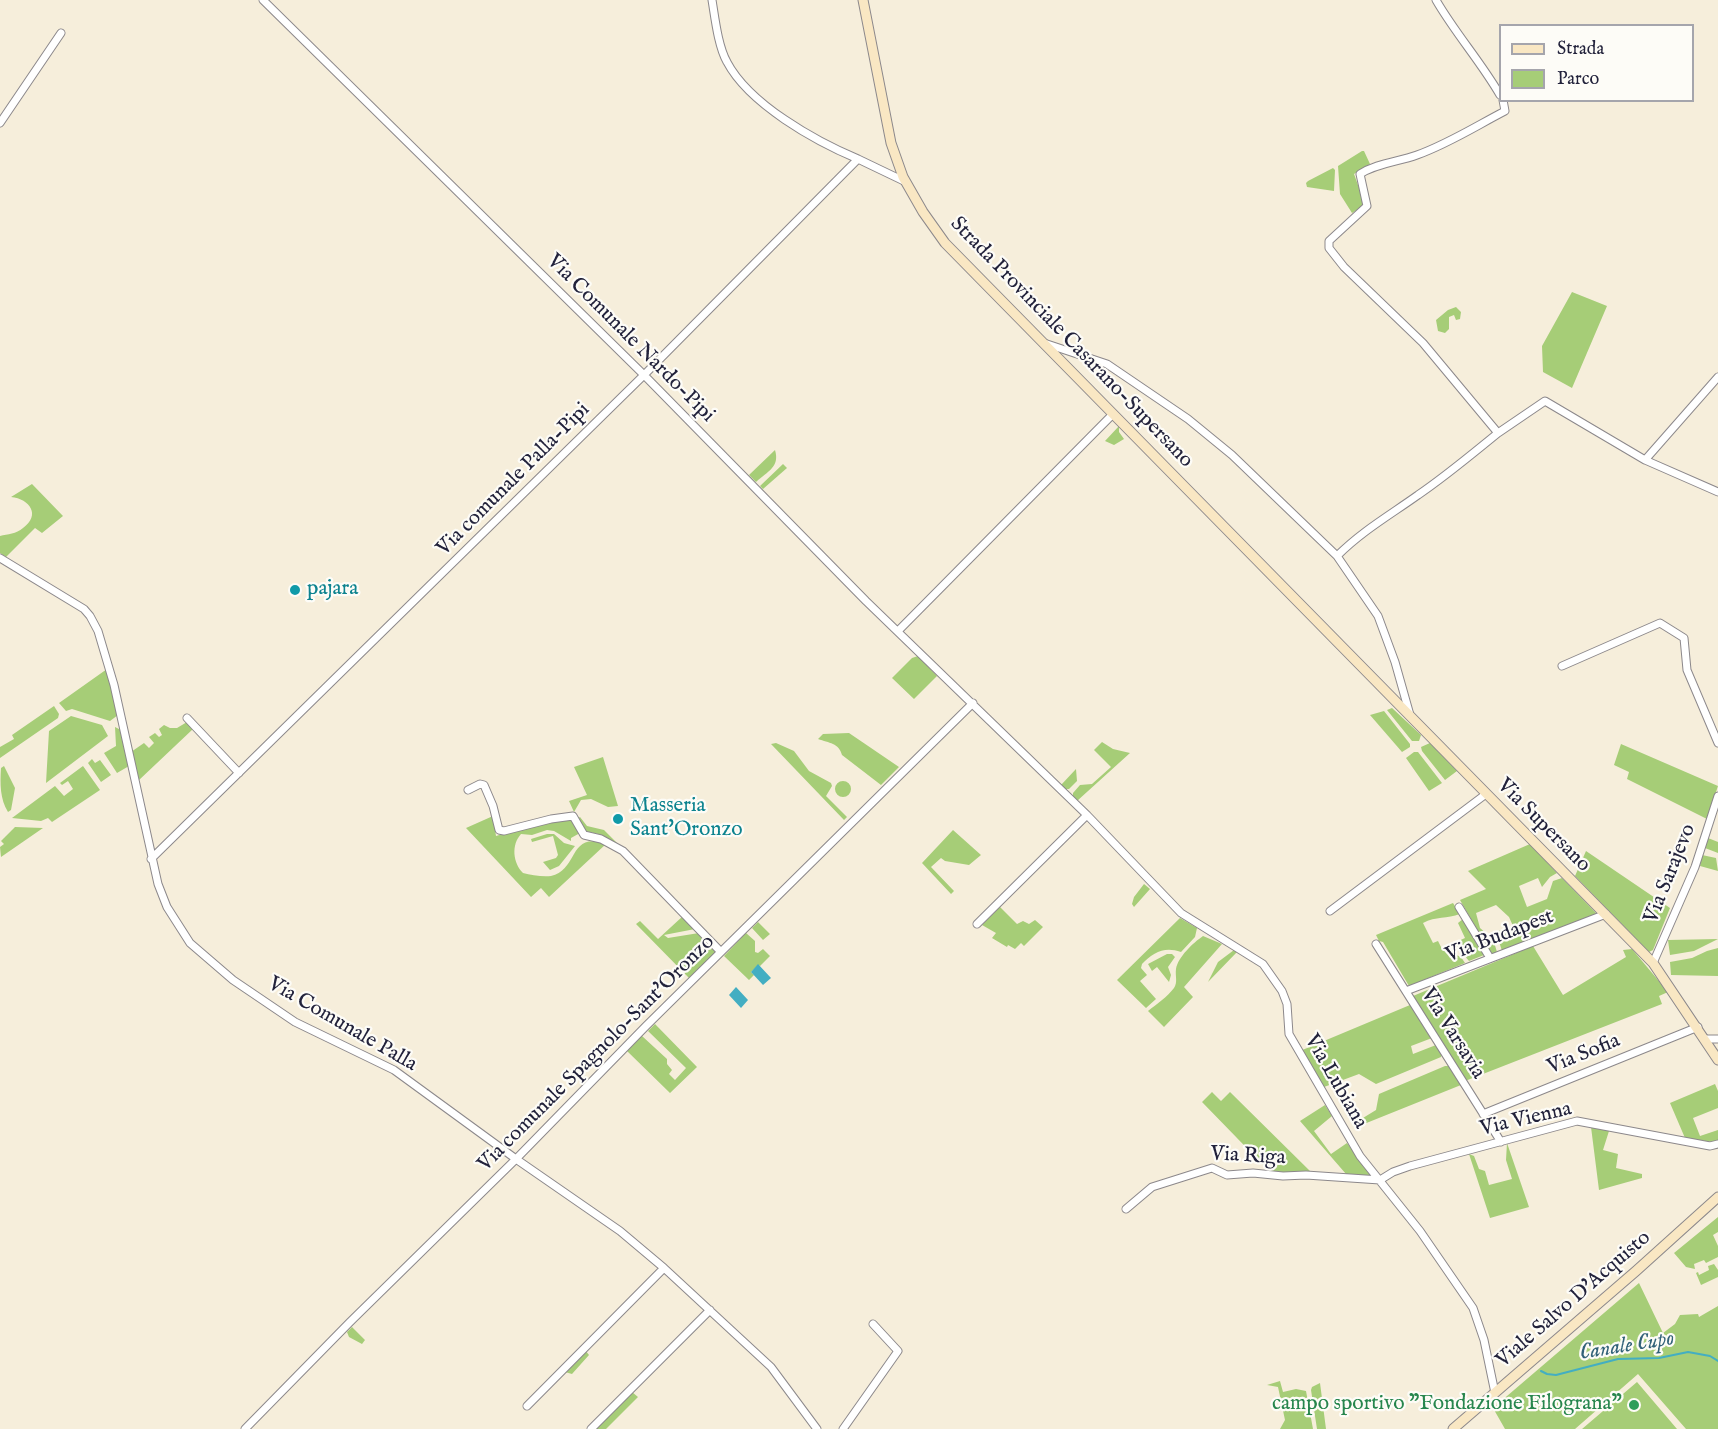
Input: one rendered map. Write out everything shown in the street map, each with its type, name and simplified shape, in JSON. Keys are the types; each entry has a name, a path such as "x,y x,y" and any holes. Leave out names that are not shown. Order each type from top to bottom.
{"street":[{"name":"Via Comunale Nardo-Pipi","path":"263,0 973,703"},
{"path":"712,0 715,23 726,62 746,88 780,116 830,147 907,182"},
{"name":"Strada Provinciale Casarano-Supersano","path":"863,0 891,143 907,182 923,212 945,243 1326,630"},
{"path":"1436,0 1448,21 1499,93"},
{"path":"0,123 61,33"},
{"path":"1498,433 1423,343 1344,267 1329,244 1330,239 1366,206 1360,174 1374,167 1437,148 1505,111 1503,102"},
{"name":"Via comunale Palla-Pipi","path":"152,859 644,375 858,159"},
{"path":"1042,342 1107,363 1188,419 1232,455 1337,556 1378,616 1395,662 1410,715"},
{"path":"1646,460 1718,376"},
{"path":"1337,556 1352,540 1377,521 1418,496 1498,433 1545,401 1646,460 1718,492"},
{"path":"898,631 1112,415"},
{"name":"Via Comunale Palla","path":"0,558 84,609 94,623 114,684 152,859 167,907 190,943 233,980 295,1022 394,1070 620,1231 664,1268 771,1367 817,1429"},
{"path":"1562,666 1660,622 1684,638 1687,670 1718,743"},
{"name":"Via Supersano","path":"1326,630 1653,963 1718,1060"},
{"name":"Via Lubiana","path":"973,703 1087,815 1181,913 1263,964 1282,991 1287,1004 1288,1034 1360,1156 1446,1266 1473,1308 1484,1340 1495,1393"},
{"name":"Via comunale Spagnolo-Sant'Oronzo","path":"245,1429 646,1026 973,703"},
{"path":"187,718 238,773"},
{"path":"468,790 480,784 484,785 490,797 499,830 504,831 573,816 584,836 601,839 623,851 721,952"},
{"path":"1330,911 1486,794"},
{"name":"Via Sarajevo","path":"1653,963 1715,820 1718,796"},
{"path":"977,924 1087,815"},
{"path":"1460,908 1490,958"},
{"name":"Via Budapest","path":"1406,991 1606,914"},
{"name":"Via Varsavia","path":"1376,944 1501,1142"},
{"name":"Via Sofia","path":"1483,1114 1698,1028"},
{"path":"1705,1039 1718,1039"},
{"name":"Via Vienna","path":"1380,1180 1410,1166 1577,1121 1710,1146 1718,1144"},
{"name":"Via Riga","path":"1126,1209 1152,1187 1212,1168 1227,1175 1252,1173 1283,1176 1316,1175 1380,1180"},
{"name":"Viale Salvo D'Acquisto","path":"1453,1429 1718,1197"},
{"path":"527,1406 664,1268"},
{"path":"591,1429 710,1310"},
{"path":"843,1429 898,1351 873,1324"}],"green space":[{"path":"1362,151 1370,164 1354,174 1362,196 1362,207 1352,213 1340,194 1338,166"},
{"path":"1333,168 1335,170 1334,191 1307,187 1308,181"},
{"path":"1572,292 1607,306 1572,388 1543,372 1542,346"},
{"path":"1456,307 1461,312 1460,319 1456,320 1454,315 1449,317 1449,329 1445,333 1438,331 1436,320 1448,310"},
{"path":"1119,426 1119,432 1124,439 1114,445 1105,441"},
{"path":"775,450 774,465 756,482 749,475"},
{"path":"783,464 787,468 763,489 760,486"},
{"path":"32,484 63,516 42,533 35,528 6,557 0,553 0,536 20,530 28,523 32,513 28,504 11,497"},
{"path":"918,656 937,676 914,699 892,678 912,658"},
{"path":"107,669 118,715 110,721 72,709 66,711 59,703"},
{"path":"54,706 59,714 58,718 0,758 0,747 14,739 12,735"},
{"path":"1392,708 1421,735 1419,741 1412,741 1387,710"},
{"path":"1384,711 1410,744 1410,747 1402,752 1370,715"},
{"path":"71,716 102,725 108,736 46,783 49,731"},
{"path":"187,722 193,729 138,781 131,752 144,743 149,748 154,743 149,737 155,733 159,737 162,735 159,729 164,725 177,728"},
{"path":"115,727 121,730 129,766 117,773 104,753 116,746"},
{"path":"849,733 899,767 881,785 842,755 836,746 818,739 823,734"},
{"path":"1102,742 1113,749 1130,753 1077,801 1073,798 1073,793 1080,785 1092,784 1111,767 1094,750"},
{"path":"776,743 794,751 809,771 831,783 832,786 826,796 847,817 844,820 771,744"},
{"path":"1430,743 1457,771 1445,780 1422,751 1421,747"},
{"path":"1621,744 1718,786 1707,819 1627,779 1629,772 1614,765"},
{"path":"1418,752 1442,783 1429,791 1406,758"},
{"path":"603,757 618,806 608,807 591,799 581,800 574,812 569,801 587,795 574,767"},
{"path":"92,759 95,763 100,760 111,775 101,782 88,763"},
{"path":"4,766 15,788 11,810 8,812 1,791 1,768"},
{"path":"83,766 100,790 52,822 48,818 41,821 12,818 55,786 64,796 73,789 68,781 62,785 60,783"},
{"path":"1076,769 1077,781 1069,789 1064,789 1061,785"},
{"path":"840,781 846,781 851,789 849,795 840,797 835,792 835,786"},
{"path":"493,816 496,836 571,817 580,833 571,838 571,841 554,831 547,830 532,835 521,834 514,854 523,873 551,876 566,867 579,847 585,843 594,841 606,844 549,897 541,888 531,897 466,828"},
{"path":"580,817 587,826 604,830 618,844 598,834 585,831 577,819"},
{"path":"15,827 43,828 1,857 0,847 4,844 1,841"},
{"path":"953,830 981,855 969,865 945,861 941,858 931,867 954,891 951,894 922,863"},
{"path":"554,834 564,843 575,846 559,866 550,870 543,862 556,858 558,855 553,836 532,842 531,839"},
{"path":"1708,838 1718,842 1718,853 1705,848"},
{"path":"1530,844 1557,873 1550,877 1542,887 1538,878 1519,886 1527,907 1547,899 1553,881 1562,878 1597,914 1502,951 1496,932 1513,926 1509,917 1496,905 1476,913 1480,928 1493,939 1497,952 1492,955 1460,900 1486,889 1468,871"},
{"path":"1586,851 1670,908 1653,950 1649,952 1575,876"},
{"path":"1702,855 1716,858 1718,871 1700,866"},
{"path":"1144,884 1150,889 1134,907 1132,904 1134,897"},
{"path":"1453,903 1460,914 1423,923 1433,943 1438,941 1442,949 1461,957 1465,963 1409,986 1383,942 1379,941 1376,935"},
{"path":"1000,907 1017,924 1023,921 1029,924 1035,920 1043,927 1024,946 1021,943 1015,949 1008,945 1007,947 992,938 996,933 982,925"},
{"path":"683,916 695,929 664,935 668,938 699,933 717,951 690,979 636,924 640,921 658,939"},
{"path":"1180,918 1197,928 1195,937 1181,952 1160,951 1150,956 1142,964 1141,968 1147,975 1140,981 1156,999 1146,1008 1117,980"},
{"path":"1463,919 1484,955 1469,961 1454,943 1465,938 1458,923"},
{"path":"758,922 770,934 763,940 752,928"},
{"path":"746,933 755,941 755,952 758,953 763,949 770,956 751,972 754,975 749,980 724,956"},
{"path":"1203,936 1222,944 1184,987 1193,997 1164,1027 1148,1011 1174,988 1177,964 1191,946"},
{"path":"1718,939 1694,951 1670,955 1668,940"},
{"path":"1533,946 1563,995 1626,957 1623,950 1632,949 1668,992 1659,996 1662,1004 1465,1081 1413,996"},
{"path":"1718,948 1718,976 1671,975 1670,962 1692,958"},
{"path":"1234,950 1237,952 1208,982 1218,962"},
{"path":"1167,954 1175,957 1168,967 1171,975 1169,982 1157,967 1152,971 1148,964"},
{"path":"1410,1005 1432,1038 1411,1046 1413,1054 1436,1045 1442,1053 1441,1057 1376,1084 1359,1074 1324,1087 1300,1051"},
{"path":"655,1024 697,1067 670,1093 627,1051 642,1036 667,1059 667,1064 672,1070 669,1074 675,1080 686,1068 648,1031"},
{"path":"1449,1066 1461,1085 1354,1128 1358,1121 1376,1110 1379,1094"},
{"path":"1715,1084 1718,1091 1718,1108 1693,1118 1700,1136 1718,1130 1718,1141 1685,1138 1670,1103"},
{"path":"1212,1092 1221,1101 1230,1092 1311,1172 1271,1173 1202,1102"},
{"path":"1325,1105 1332,1116 1314,1131 1331,1154 1347,1143 1372,1177 1346,1174 1300,1121"},
{"path":"1591,1127 1609,1131 1603,1150 1618,1154 1616,1168 1642,1174 1642,1178 1599,1190"},
{"path":"1507,1143 1529,1207 1490,1218 1469,1154 1474,1156 1479,1169 1485,1171 1489,1185 1512,1179 1506,1160"},
{"path":"1718,1217 1718,1232 1713,1235 1718,1246 1718,1257 1706,1263 1704,1260 1694,1264 1695,1269 1686,1267 1674,1253"},
{"path":"1714,1264 1718,1270 1718,1277 1701,1285 1696,1273 1698,1272 1699,1275 1709,1270 1708,1266"},
{"path":"1639,1283 1663,1333 1675,1324 1680,1315 1698,1314 1699,1317 1718,1306 1718,1429 1686,1429 1638,1374 1575,1429 1505,1429 1493,1408"},
{"path":"352,1327 365,1340 362,1344 349,1337 347,1332"},
{"path":"585,1350 589,1355 572,1374 565,1372 565,1371"},
{"path":"1280,1381 1283,1392 1296,1389 1306,1391 1313,1429 1280,1429 1285,1420 1278,1387 1267,1385"},
{"name":"campo sportivo \"Fondazione Filograna\"","path":"1637,1382 1677,1429 1582,1429"},
{"path":"1320,1383 1326,1429 1317,1429 1311,1390"},
{"path":"632,1392 638,1397 606,1429 595,1429"}],"water":[{"path":"758,964 771,978 763,985 751,972"},
{"path":"736,987 748,1000 741,1008 729,995"}],"waterway":[{"name":"Canale Cupo","path":"1541,1371 1556,1375 1618,1359 1659,1358 1688,1352 1710,1356 1718,1361"}],"place":[{"name":"pajara","path":"295,590"},
{"name":"Masseria Sant'Oronzo","path":"618,819"},
{"name":"campo sportivo \"Fondazione Filograna\"","path":"1634,1405"}]}
